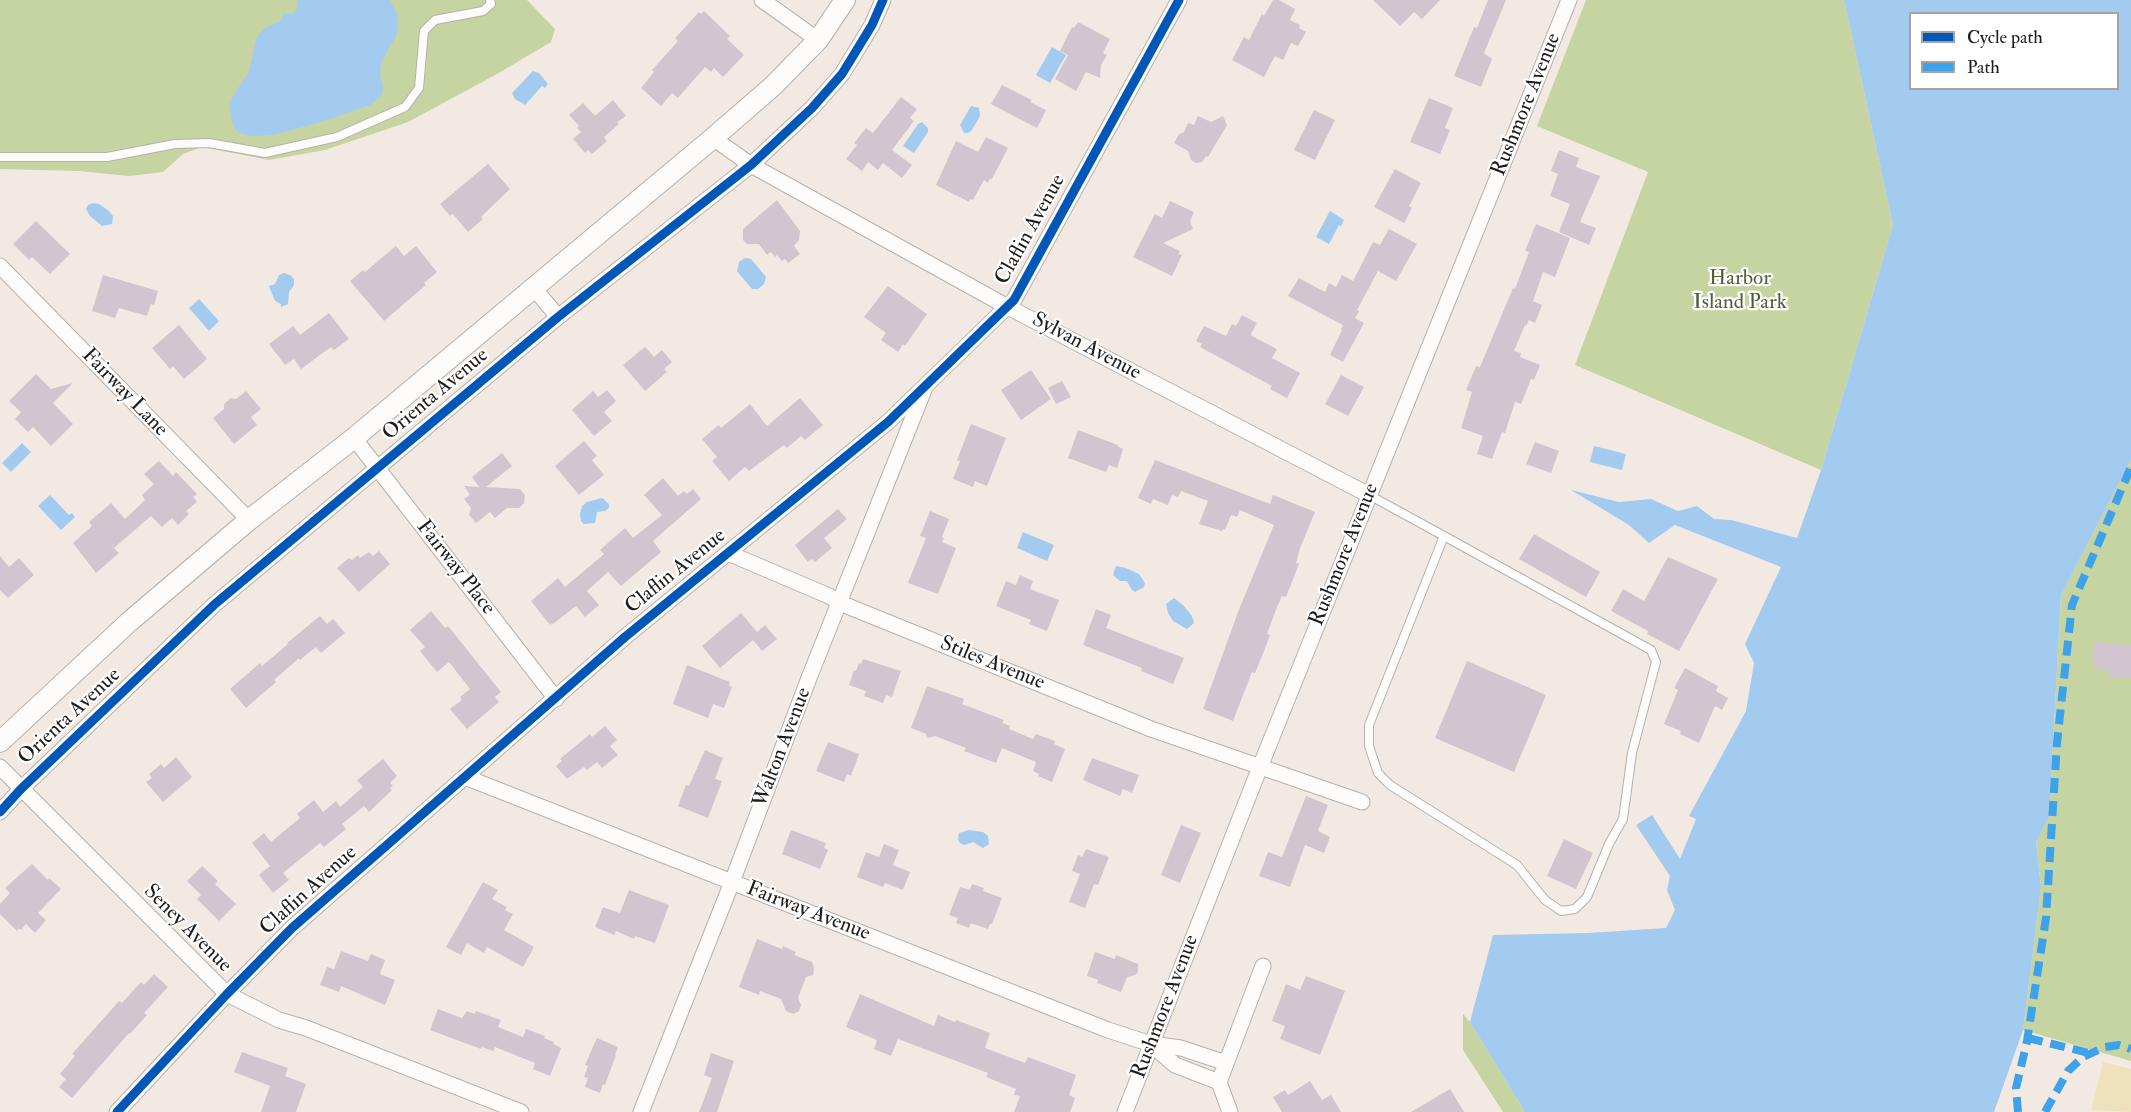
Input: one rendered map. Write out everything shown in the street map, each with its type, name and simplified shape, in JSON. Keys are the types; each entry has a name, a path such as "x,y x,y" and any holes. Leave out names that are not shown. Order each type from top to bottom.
{"street":[{"path":"762,0 818,40"},
{"name":"Orienta Avenue","path":"0,742 129,622 249,520 354,438 773,86 818,40 845,0"},
{"name":"Orienta Avenue","path":"0,812 21,789 215,604 558,317 751,165 812,108 842,74 872,25 883,0"},
{"name":"Claflin Avenue","path":"117,1112 226,994 292,928 625,637 888,422 1014,300 1179,0"},
{"name":"Rushmore Avenue","path":"1125,1112 1260,767 1569,0"},
{"name":"Sylvan Avenue","path":"713,138 751,165 1006,306 1369,495"},
{"name":"Fairway Lane","path":"0,266 249,520"},
{"path":"534,288 558,317"},
{"name":"Walton Avenue","path":"641,1112 732,882 809,678 926,385"},
{"name":"Fairway Place","path":"354,438 556,699"},
{"name":"Stiles Avenue","path":"728,553 840,603 1151,729 1362,802"},
{"name":"Seney Avenue","path":"0,767 226,994 279,1020 306,1028 521,1112"},
{"name":"Fairway Avenue","path":"465,777 1107,1029 1151,1044"},
{"path":"1230,1112 1219,1082 1263,966"},
{"path":"1151,1044 1181,1048 1226,1063"},
{"path":"1151,1044 1175,1065 1219,1082"}],"lane":[{"path":"0,157 107,157 175,144 209,143 265,153 337,137 405,107 419,88 424,31 435,20 483,11 491,4 490,0"},
{"path":"1369,495 1444,536 1651,650 1656,662 1632,753 1623,819 1609,844 1587,897 1575,909 1561,911 1545,900 1516,865 1397,790 1378,773 1369,746 1370,725 1444,536"}],"green space":[{"path":"0,0 527,0 555,29 551,42 408,122 325,150 269,160 202,147 183,154 163,172 129,176 79,171 0,169"},
{"name":"Harbor Island Park","path":"1586,0 1844,0 1893,225 1821,470 1575,365 1648,172 1537,126"},
{"path":"2131,460 2131,1061 2023,1030 2041,887 2036,842 2049,817 2061,595"},
{"path":"1463,1014 1525,1112 1503,1112 1463,1050"}],"sand":[{"path":"2103,1062 2131,1069 2131,1112 2091,1110"}],"water":[{"path":"297,0 390,0 397,14 398,25 396,36 381,62 380,76 383,87 381,96 370,105 273,135 249,136 236,131 231,119 229,102 249,72 256,39 265,28 280,21 284,13 294,14 298,6"},
{"path":"1844,0 2131,0 2131,460 2061,595 2049,817 2036,842 2041,887 2023,1030 1994,1112 1525,1112 1470,1022 1493,935 1588,933 1666,928 1675,910 1667,890 1670,876 1636,825 1652,815 1680,859 1696,819 1689,816 1746,711 1754,663 1745,644 1781,567 1675,525 1649,543 1629,525 1571,490 1619,502 1651,499 1678,511 1697,506 1714,519 1731,520 1797,538 1821,470 1893,225"},
{"path":"1052,47 1066,55 1050,83 1036,75"},
{"path":"533,71 539,73 548,84 545,88 542,86 525,105 515,99 512,93"},
{"path":"971,106 979,108 980,116 972,130 964,133 960,125"},
{"path":"922,122 928,128 928,132 914,153 903,146 918,124"},
{"path":"93,203 109,211 113,216 112,224 102,226 90,216 86,209"},
{"path":"1330,211 1344,220 1329,244 1316,237"},
{"path":"745,258 751,259 766,277 764,284 758,289 752,289 737,271 739,262"},
{"path":"284,273 294,279 294,285 289,292 288,304 281,307 281,304 275,301 269,286 275,284 279,275"},
{"path":"199,299 219,321 209,331 189,308"},
{"path":"22,443 31,452 11,472 2,463"},
{"path":"1594,446 1626,454 1622,470 1590,462"},
{"path":"50,495 69,515 72,513 75,517 61,530 38,506"},
{"path":"602,498 609,504 609,508 597,512 595,523 584,524 580,514 582,506 587,502"},
{"path":"1023,532 1054,545 1047,561 1017,548"},
{"path":"1116,566 1139,574 1145,583 1144,587 1135,592 1127,581 1120,581 1113,575"},
{"path":"1174,598 1192,616 1194,623 1187,629 1173,621 1168,613 1166,604"},
{"path":"969,830 983,832 988,836 989,844 983,848 973,842 964,845 960,843 959,833"}],"building":[{"path":"1273,0 1279,0 1295,9 1290,20 1300,25 1299,28 1306,32 1298,46 1291,43 1283,60 1275,56 1264,77 1232,60 1244,37 1249,40 1262,14 1264,16"},
{"path":"1373,0 1440,0 1422,19 1414,12 1400,26"},
{"path":"1488,0 1506,0 1484,53 1492,59 1481,87 1454,76"},
{"path":"704,11 730,36 727,39 744,55 723,77 714,68 711,72 705,67 678,98 672,93 661,106 641,88 654,72 652,70 678,41 675,38 699,12 701,14"},
{"path":"1078,22 1110,39 1103,53 1107,55 1101,65 1100,78 1086,72 1076,91 1055,79 1068,55 1060,51 1072,27 1074,28"},
{"path":"1002,85 1046,110 1037,128 991,104"},
{"path":"901,97 917,109 910,118 914,121 892,150 912,165 902,178 883,163 878,170 868,162 862,171 846,159 857,145 854,143 866,128 873,133"},
{"path":"1429,98 1453,108 1445,128 1450,130 1440,154 1410,142"},
{"path":"613,100 626,116 617,122 619,124 604,137 607,141 592,154 588,150 585,153 573,139 581,132 577,128 579,126 569,115 583,103 596,115"},
{"path":"1314,110 1335,120 1315,160 1294,150"},
{"path":"1198,116 1211,122 1223,116 1227,125 1208,157 1196,163 1191,160 1188,151 1174,143 1179,134 1184,132 1188,123 1194,125"},
{"path":"986,137 1008,148 992,179 990,178 988,183 984,180 973,200 970,199 969,202 936,185 956,141 978,152"},
{"path":"1559,150 1579,158 1576,167 1600,176 1580,222 1596,228 1589,245 1559,232 1570,204 1550,196 1558,174 1551,171"},
{"path":"488,164 510,189 468,232 453,214 450,216 440,204"},
{"path":"1395,169 1421,183 1409,206 1412,208 1404,223 1374,207"},
{"path":"777,200 800,231 799,240 794,246 800,254 788,263 785,259 782,261 777,255 775,257 771,252 767,255 759,244 747,244 743,240 743,229"},
{"path":"1170,201 1194,212 1190,221 1193,229 1163,243 1180,251 1178,254 1182,255 1172,276 1133,257 1155,214 1162,218"},
{"path":"36,221 70,254 50,274 32,257 29,260 13,244"},
{"path":"1536,224 1570,238 1555,277 1543,272 1533,301 1542,305 1535,323 1529,320 1525,325 1514,351 1521,353 1520,357 1540,365 1534,380 1531,379 1521,404 1515,402 1505,433 1502,432 1492,459 1477,454 1483,436 1461,428 1472,392 1466,390 1476,366 1480,367 1513,288 1515,289 1529,252 1525,251"},
{"path":"1389,229 1417,244 1396,281 1378,271 1357,310 1359,311 1355,318 1364,323 1343,362 1330,355 1343,325 1288,296 1299,278 1325,292 1329,283 1336,287 1342,275 1353,281 1373,242 1380,245"},
{"path":"396,246 404,256 416,246 437,272 424,283 426,285 384,321 350,281 363,270 365,272"},
{"path":"103,275 158,291 154,305 151,304 147,316 119,308 115,318 92,311"},
{"path":"888,286 927,314 905,346 903,344 898,352 881,340 886,333 864,317"},
{"path":"329,313 349,339 334,350 331,347 301,369 294,359 285,365 269,344 293,326 300,335"},
{"path":"1242,315 1257,323 1252,336 1277,349 1272,358 1300,373 1287,398 1270,389 1272,386 1200,347 1202,344 1196,341 1204,326 1226,336 1232,324 1236,326"},
{"path":"179,325 207,359 184,379 173,366 170,369 152,348"},
{"path":"645,347 654,357 662,350 672,362 664,369 667,372 645,391 623,365"},
{"path":"1031,370 1051,399 1021,420 1001,390"},
{"path":"36,374 51,389 73,383 53,403 73,424 51,446 33,427 28,432 15,419 21,412 9,401"},
{"path":"1341,375 1364,387 1348,416 1325,404"},
{"path":"1062,381 1071,397 1056,404 1048,388"},
{"path":"607,390 616,401 604,412 612,421 594,436 572,410 593,391 598,397"},
{"path":"246,391 261,409 251,417 257,425 234,444 213,418 224,409 224,404 231,398 236,399"},
{"path":"800,398 823,425 805,440 801,436 787,448 784,445 749,471 745,467 729,481 712,461 717,457 702,439 719,425 721,428 750,404 767,426"},
{"path":"971,424 1006,438 987,486 975,481 973,487 953,479 960,461 957,460"},
{"path":"1078,430 1123,449 1117,468 1109,465 1106,472 1068,458"},
{"path":"584,441 597,456 592,460 604,475 579,495 555,466"},
{"path":"1535,442 1559,451 1551,473 1526,464"},
{"path":"502,453 512,466 486,487 520,489 525,495 524,503 519,508 507,508 495,518 490,512 476,523 469,515 471,508 464,499 470,495 464,486 479,487 472,477"},
{"path":"1155,460 1270,504 1273,495 1315,512 1300,548 1296,563 1299,564 1286,597 1282,596 1277,607 1267,634 1270,635 1264,651 1255,673 1252,672 1233,721 1203,709 1238,612 1274,525 1240,510 1237,517 1231,515 1225,530 1222,531 1199,524 1208,501 1181,491 1178,497 1172,495 1168,505 1153,499 1151,504 1138,498"},
{"path":"159,461 173,476 176,472 197,494 193,497 197,502 186,511 189,514 178,525 172,518 162,527 151,516 114,548 119,553 96,573 73,543 92,526 89,522 111,503 125,519 145,500 142,495 154,484 144,474"},
{"path":"663,478 678,496 684,491 687,494 693,489 701,499 653,541 661,552 621,586 608,572 587,591 599,605 585,617 576,606 550,625 531,601 558,578 565,587 604,554 600,550 625,528 633,538 662,515 644,495"},
{"path":"838,509 847,519 824,538 832,548 815,562 812,559 808,562 795,545"},
{"path":"930,511 949,519 942,542 956,548 938,594 908,583 926,538 920,536"},
{"path":"1534,534 1600,572 1586,597 1519,559"},
{"path":"379,551 390,564 359,592 337,568 349,558 352,560 358,555 360,558 369,552 373,556"},
{"path":"0,556 9,567 19,558 34,575 8,598 0,590"},
{"path":"1668,557 1718,579 1679,651 1611,611 1623,589 1644,601"},
{"path":"1020,575 1033,581 1030,589 1059,600 1047,631 1029,624 1031,620 996,606 1006,581 1016,585"},
{"path":"1096,609 1111,615 1106,628 1184,658 1173,684 1141,671 1142,668 1083,645"},
{"path":"431,611 445,628 448,626 501,692 495,697 499,702 467,729 450,709 462,700 460,697 470,689 449,662 437,672 420,651 425,647 410,630"},
{"path":"741,613 757,632 765,625 777,639 762,651 753,640 720,668 702,646"},
{"path":"320,616 327,624 333,619 345,633 321,653 316,647 300,660 299,658 246,708 230,689 260,663 262,666"},
{"path":"2094,642 2131,645 2131,678 2110,677 2110,670 2093,669"},
{"path":"863,659 901,671 892,697 886,695 883,703 864,696 866,691 849,685 854,670 856,671"},
{"path":"1467,661 1546,695 1514,772 1435,738"},
{"path":"687,665 730,682 729,686 732,687 724,708 713,704 708,718 673,704"},
{"path":"1685,668 1718,686 1716,691 1728,698 1722,710 1715,706 1699,743 1680,734 1681,731 1664,724 1678,690 1674,688"},
{"path":"927,686 964,699 962,704 1004,720 1002,723 1010,726 1009,729 1033,739 1036,734 1055,741 1054,744 1065,749 1052,782 1038,776 1039,774 1033,771 1036,762 1002,748 996,763 964,751 966,748 935,736 928,738 926,734 911,728"},
{"path":"605,726 617,740 610,746 618,755 602,768 597,762 587,770 584,767 567,779 556,766 562,761 560,759 590,734 592,737"},
{"path":"828,742 859,754 851,776 847,774 844,782 816,771"},
{"path":"705,750 723,758 715,779 722,781 708,818 678,806 686,785 689,786"},
{"path":"176,757 192,777 163,802 146,782 152,778 149,774 161,764 164,768"},
{"path":"1092,758 1139,775 1132,793 1123,789 1120,796 1083,780"},
{"path":"383,759 397,776 390,783 393,786 390,788 392,790 369,812 364,806 342,824 346,829 324,847 320,843 283,873 289,880 273,893 259,875 270,866 252,843 264,833 271,842 300,818 297,814 314,800 323,812 336,801 340,807 363,787 357,780"},
{"path":"1306,796 1328,805 1318,831 1330,837 1324,853 1305,845 1290,887 1259,876 1268,852 1282,857"},
{"path":"1181,825 1201,833 1180,883 1161,875"},
{"path":"791,830 826,843 824,848 828,850 820,869 782,854"},
{"path":"1564,839 1593,853 1576,889 1547,876"},
{"path":"884,844 899,850 893,865 910,872 903,890 885,883 883,887 857,877 866,852 879,857"},
{"path":"1086,849 1109,857 1098,885 1094,884 1085,908 1069,902 1080,874 1072,871 1078,855 1082,857"},
{"path":"32,864 61,889 38,913 46,920 35,933 26,924 17,931 0,914 0,904 10,893 5,888"},
{"path":"202,866 218,881 215,884 236,904 219,921 197,899 201,895 187,881"},
{"path":"483,882 498,890 492,899 507,907 505,910 513,914 504,930 534,947 523,967 487,947 484,953 467,943 461,955 446,947"},
{"path":"972,884 1002,898 988,929 971,923 969,928 956,923 958,918 949,915 960,887 970,890"},
{"path":"629,890 669,905 655,943 635,936 634,939 616,931 614,935 595,927 603,907 620,913"},
{"path":"757,939 782,949 783,946 796,952 794,955 812,962 813,975 806,977 798,998 801,1005 799,1011 793,1014 786,1011 781,999 760,991 759,995 739,987"},
{"path":"341,951 368,961 371,954 385,960 380,974 395,980 385,1005 341,986 339,992 320,985 327,967 334,969"},
{"path":"1095,952 1115,959 1116,955 1138,964 1138,972 1127,977 1121,992 1097,983 1098,980 1087,976"},
{"path":"154,974 168,987 144,1013 147,1015 72,1098 59,1087 66,1079 60,1074 75,1056 72,1054 119,1001 122,1003 141,982 144,985"},
{"path":"1306,976 1345,991 1320,1055 1280,1039 1285,1026 1272,1021 1286,984 1300,990"},
{"path":"860,994 934,1026 938,1015 955,1022 956,1020 990,1033 985,1048 1025,1063 1028,1057 1076,1075 1069,1095 1075,1098 1070,1112 1014,1112 1020,1096 1014,1095 1016,1089 986,1077 988,1073 898,1039 891,1056 874,1049 877,1040 846,1027"},
{"path":"438,1009 462,1018 467,1011 475,1014 476,1011 501,1020 498,1027 523,1037 526,1029 545,1036 544,1038 561,1048 550,1076 533,1069 535,1063 495,1047 493,1051 482,1047 481,1049 430,1030"},
{"path":"597,1038 618,1047 600,1093 585,1087 588,1078 584,1077 588,1066 585,1065"},
{"path":"242,1052 288,1068 285,1076 306,1084 296,1112 261,1112 270,1086 234,1072"},
{"path":"711,1053 734,1061 717,1112 699,1112 712,1078 704,1075"},
{"path":"1310,1081 1322,1100 1331,1095 1341,1112 1282,1112 1273,1097 1285,1090 1288,1095"},
{"path":"1450,1089 1464,1112 1411,1112"}],"marked path":[{"path":"2018,1112 2016,1088 2027,1041 2046,918 2057,743 2072,605 2131,467"},
{"path":"2028,1038 2089,1053"},
{"path":"2045,1112 2068,1071 2083,1057 2105,1047 2119,1045 2131,1049"}],"cycle path":[{"path":"0,812 21,789 215,604 558,317 751,165 812,108 842,74 872,25 883,0"},
{"path":"117,1112 292,928 625,637 888,422 1014,300 1179,0"}]}
